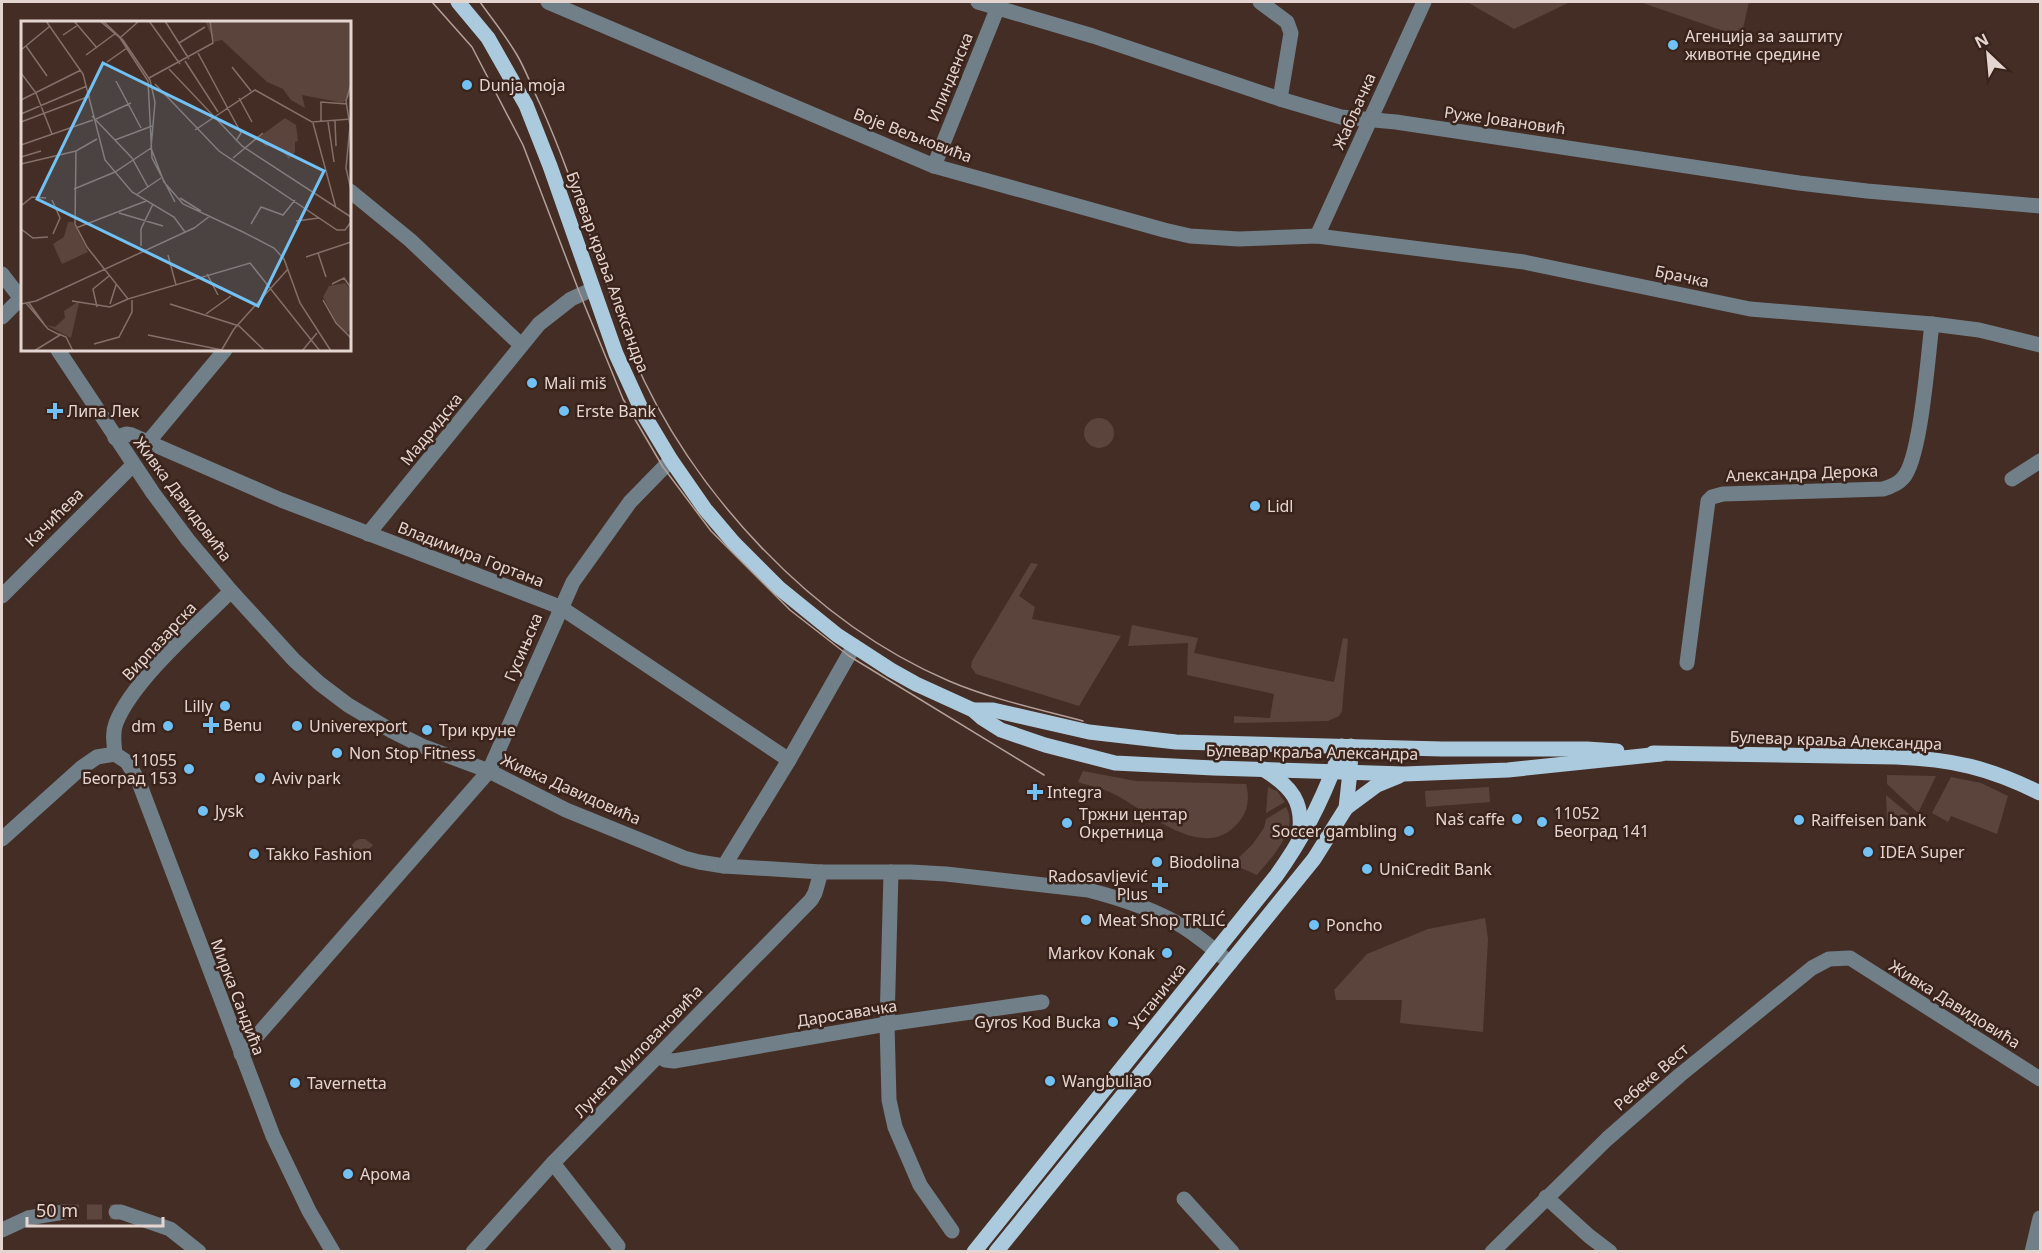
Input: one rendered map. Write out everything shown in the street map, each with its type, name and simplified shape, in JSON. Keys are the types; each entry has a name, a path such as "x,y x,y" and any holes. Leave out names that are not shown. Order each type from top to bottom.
{"main road":[{"name":"Булевар краља Александра","path":"458,2 488,38 526,105 625,375 644,415 670,460 705,509 750,561 791,599 854,646 916,684 973,710 986,721 1017,736 1115,763 1191,768 1404,774 1508,770 1661,754"},
{"name":"Булевар краља Александра","path":"973,710 993,710 1089,732 1176,742 1587,749 1661,754 1896,756 1946,760 1988,771 2040,793"},
{"name":"Устаничка","path":"974,1251 1271,883 1297,846 1346,746"},
{"path":"1346,746 1350,772 1346,808"},
{"path":"1263,769 1286,784 1295,797 1300,820 1297,846"},
{"path":"996,1251 1314,859 1346,808 1377,785 1404,774"}],"street":[{"name":"Воје Вељковића","path":"548,2 934,166 1190,236 1239,239 1317,236"},
{"name":"Руже Јовановић","path":"978,2 998,5 1280,99 1341,117 1396,122 1800,183 2040,206"},
{"path":"1260,2 1287,22 1291,33 1280,99"},
{"name":"Жабљачка","path":"1317,236 1424,2"},
{"name":"Илинденска","path":"934,166 998,5"},
{"path":"351,194 410,240 521,345"},
{"name":"Брачка","path":"1317,236 1524,262 1750,309 1932,324 1980,330 2040,345"},
{"path":"2,274 21,298"},
{"name":"Мадридска","path":"368,534 539,324 580,294 593,289"},
{"path":"2,317 21,300"},
{"name":"Александра Дерока","path":"1687,663 1708,501 1712,496 1723,494 1883,489 1899,482 1906,474 1913,457 1932,324"},
{"name":"Живка Давидовића","path":"59,351 133,465 188,540 231,591 294,660 348,705 392,731 489,771 566,810 684,858 724,866 821,872 956,875 1088,890 1114,897 1172,921 1230,963"},
{"path":"149,441 224,351"},
{"name":"Владимира Гортана","path":"115,438 126,434 149,441 281,500 560,607 789,760"},
{"name":"Гусињска","path":"241,1054 489,771 573,582 612,524 670,460"},
{"path":"2012,479 2040,461"},
{"name":"Качићева","path":"2,596 133,465"},
{"name":"Вирпазарска","path":"116,754 113,734 124,708 146,678 231,591"},
{"path":"724,866 789,760 854,646"},
{"path":"2,839 81,768 98,757 116,754"},
{"name":"Мирка Сандића","path":"116,754 127,762 136,774 273,1136 292,1179 333,1251"},
{"name":"Лунета Миловановића","path":"473,1251 553,1163 811,900 821,872"},
{"path":"891,872 887,1083 893,1120 920,1185 952,1231"},
{"name":"Живка Давидовића","path":"1850,958 2040,1079"},
{"name":"Ребеке Вест","path":"1492,1251 1607,1139 1680,1075 1812,968 1829,959 1850,958"},
{"name":"Даросавачка","path":"660,1056 665,1060 674,1061 887,1024 1042,1002"},
{"path":"553,1163 618,1246"},
{"path":"1546,1197 1589,1236 1610,1251"},
{"path":"1184,1199 1232,1251"},
{"path":"2,1230 28,1218 64,1212"},
{"path":"116,1212 170,1229 200,1251"},
{"path":"2032,1251 2040,1218"}],"shaded area":[{"path":"1467,2 1570,2 1514,29"},
{"path":"1640,2 1749,2 1741,37"},
{"path":"1099,418 1110,422 1114,433 1110,444 1099,448 1088,444 1084,433 1088,422"},
{"path":"1031,563 1038,564 1019,596 1035,607 1032,619 1121,636 1079,706 976,674 971,667 972,661"},
{"path":"1132,625 1198,638 1194,653 1334,682 1343,638 1348,639 1342,711 1339,716 1328,721 1234,723 1234,716 1270,718 1274,694 1187,675 1188,643 1128,646"},
{"path":"1083,771 1136,781 1246,784 1247,805 1238,823 1224,834 1209,838 1192,836 1159,821 1110,792 1078,782"},
{"path":"1887,775 1936,776 1918,813 1887,784"},
{"path":"1951,777 1981,783 2008,796 1997,834 1951,816 1948,822 1932,813"},
{"path":"1268,787 1277,791 1285,802 1266,813"},
{"path":"1489,787 1490,802 1426,807 1425,791"},
{"path":"1886,795 1915,819 1913,823 1887,821"},
{"path":"1286,807 1289,825 1286,834 1276,852 1257,875 1232,864 1252,845 1264,828 1266,819"},
{"path":"365,839 373,845 357,862 352,859 350,850 352,844"},
{"path":"1485,918 1488,939 1483,1032 1400,1023 1402,1000 1336,1000 1334,990 1367,954 1428,929"}],"tunnel":[{"path":"64,1212 116,1212"}],"tram line":[{"path":"432,2 472,47 523,145 623,399 663,467 711,531 790,610 849,656 1044,775"},
{"path":"480,2 520,61 550,127 633,356 657,406 687,456 722,503 761,547 804,588 850,625 899,656 949,681 981,693 1083,721"}],"place":[{"name":"Агенција за заштиту животне средине","path":"1673,45"},
{"name":"Dunja moja","path":"467,85"},
{"name":"Mali miš","path":"532,383"},
{"name":"Липа Лек","path":"55,411"},
{"name":"Erste Bank","path":"564,411"},
{"name":"Lidl","path":"1255,506"},
{"name":"Lilly","path":"225,706"},
{"name":"Benu","path":"211,725"},
{"name":"dm","path":"168,726"},
{"name":"Univerexport","path":"297,726"},
{"name":"Три круне","path":"427,730"},
{"name":"Non Stop Fitness","path":"337,753"},
{"name":"11055 Београд 153","path":"189,769"},
{"name":"Aviv park","path":"260,778"},
{"name":"Integra","path":"1035,792"},
{"name":"Jysk","path":"203,811"},
{"name":"Naš caffe","path":"1517,819"},
{"name":"Raiffeisen bank","path":"1799,820"},
{"name":"11052 Београд 141","path":"1542,822"},
{"name":"Тржни центар Окретница","path":"1067,823"},
{"name":"Soccer gambling","path":"1409,831"},
{"name":"IDEA Super","path":"1868,852"},
{"name":"Takko Fashion","path":"254,854"},
{"name":"Biodolina","path":"1157,862"},
{"name":"UniCredit Bank","path":"1367,869"},
{"name":"Radosavljević Plus","path":"1160,885"},
{"name":"Meat Shop TRLIĆ","path":"1086,920"},
{"name":"Poncho","path":"1314,925"},
{"name":"Markov Konak","path":"1167,953"},
{"name":"Gyros Kod Bucka","path":"1113,1022"},
{"name":"Wangbuliao","path":"1050,1081"},
{"name":"Tavernetta","path":"295,1083"},
{"name":"Арома","path":"348,1174"}]}
